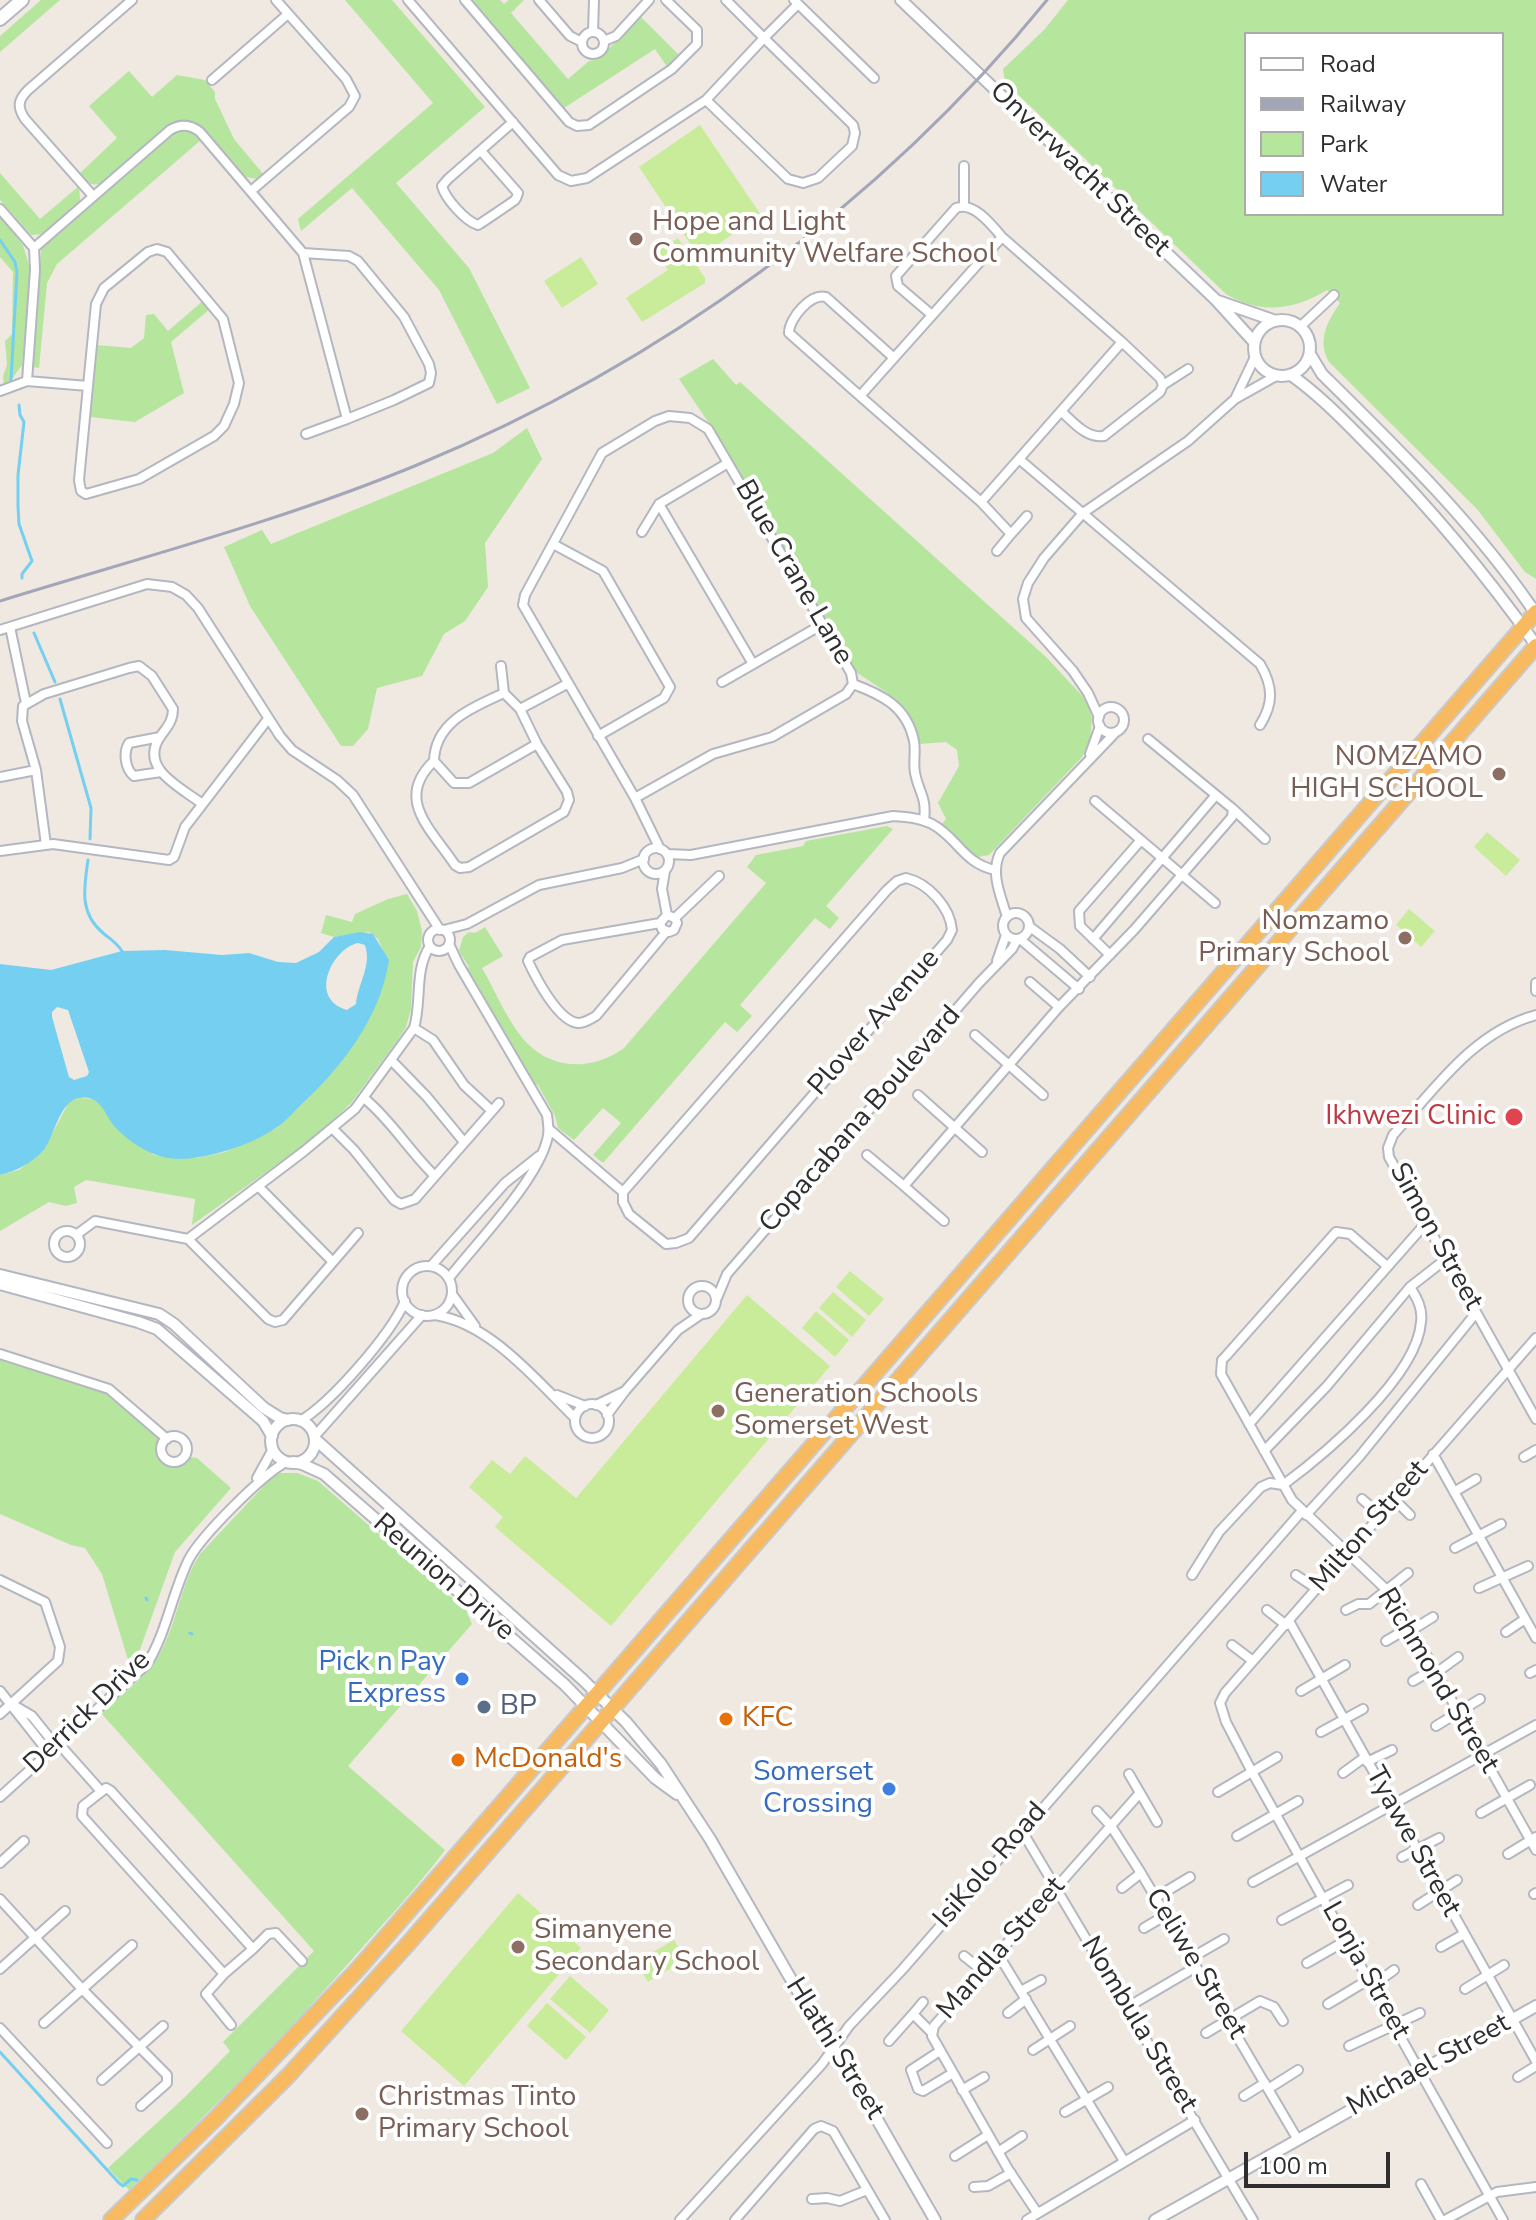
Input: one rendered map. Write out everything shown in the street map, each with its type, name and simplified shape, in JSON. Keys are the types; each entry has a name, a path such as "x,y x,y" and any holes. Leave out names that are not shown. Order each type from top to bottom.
{"highway":[{"path":"111,2220 294,2039 421,1897 1536,613"},
{"path":"143,2220 348,2013 1536,646"}],"main road":[{"path":"0,19 22,0"}],"street":[{"path":"93,196 25,119 19,103 28,90 132,0"},
{"path":"251,191 349,107 355,96 346,79 276,0"},
{"path":"408,0 558,175 566,180 587,178 706,100 796,2 874,78"},
{"path":"465,0 569,122 581,126 589,125 672,69 697,44 697,30 666,0"},
{"path":"539,0 570,36 582,42 586,52 593,55 603,49 604,41 600,33 587,33 582,42"},
{"path":"593,32 594,0"},
{"path":"604,41 616,36 649,0"},
{"path":"706,100 788,179 803,183 818,178 852,146 853,125 726,0"},
{"name":"Onverwacht Street","path":"901,0 1216,300 1254,342"},
{"path":"212,80 288,14"},
{"path":"481,151 516,189 517,197 478,225 471,223 442,188 448,179 513,122"},
{"path":"34,248 170,130 183,125 200,132 303,253 347,419"},
{"path":"964,166 964,205"},
{"path":"932,315 898,286 896,276 956,208 964,205 970,207 1122,342 1160,378 1163,385"},
{"path":"0,209 34,248 27,381"},
{"path":"860,396 1002,237"},
{"path":"157,249 167,252 223,319 239,383 224,426 214,436 139,479 86,494 81,491 79,480 88,386 96,304 100,293 148,252 157,249"},
{"path":"303,253 349,256 358,261 404,317 431,373 429,383 424,387 306,434"},
{"path":"1301,326 1334,295"},
{"path":"894,358 826,297 813,297 790,324 789,333 981,502 1011,534"},
{"path":"1115,733 1109,733 1099,721 1088,693 1073,671 1026,618 1023,599 1028,583 1044,558 1083,513 1188,441 1235,399 1276,376 1291,375 1304,367 1310,354 1310,339 1301,326 1288,319 1273,320 1216,300"},
{"path":"1235,399 1255,357 1254,342 1260,328 1273,320"},
{"path":"981,502 1122,342"},
{"path":"1310,354 1322,374 1411,462 1449,505 1536,613"},
{"path":"1255,357 1263,369 1276,376"},
{"path":"1061,411 1090,435 1104,436 1160,392 1163,385 1188,369"},
{"path":"1291,375 1343,420 1407,484 1490,581 1536,646"},
{"path":"0,391 27,381 88,386"},
{"name":"Blue Crane Lane","path":"553,544 602,453 655,421 677,416 697,421 712,435 823,624 853,677 853,684"},
{"path":"1019,459 1260,664 1271,686 1268,711 1260,725"},
{"path":"642,532 659,504 728,463"},
{"path":"659,504 753,664"},
{"path":"997,551 1027,516"},
{"path":"598,736 664,698 670,687 603,571 553,544 525,595 524,609 663,851 666,868 662,889"},
{"path":"0,630 147,584 172,587 186,595 198,608 268,719 292,750 337,780 353,795 443,935 547,1115 547,1143 530,1178 449,1278"},
{"path":"722,682 823,624"},
{"path":"10,627 26,703 22,721 36,770 46,845"},
{"path":"26,703 44,694 139,666 152,676 173,709 169,725 160,737 153,756 155,766 201,803"},
{"path":"501,666 504,693 520,709 537,744 567,792 568,806 564,812 464,869 455,865 416,806 415,788 434,761 438,743 450,722 504,693"},
{"path":"520,709 567,684"},
{"path":"635,798 713,754 772,737 846,694 853,684 883,695 905,717 914,742 915,772 926,801 924,821"},
{"path":"1079,989 1018,940 1006,935 1003,926 1007,917 995,870 1005,846 1120,730 1124,718 1122,712 1088,693"},
{"path":"1088,759 1103,710 1110,707"},
{"path":"0,851 46,845 169,860 174,857 185,827 201,803 268,719"},
{"path":"160,737 129,743 125,749 128,769 134,776 161,772"},
{"path":"1148,739 1265,839"},
{"path":"434,761 454,783 469,783 537,744"},
{"path":"0,777 36,770"},
{"path":"1093,939 1216,795"},
{"path":"1095,801 1215,903"},
{"path":"904,1186 1059,1007 1090,977 1232,817 1233,809"},
{"path":"622,868 651,872 691,855 893,816 924,821 946,835 967,858 995,870"},
{"path":"648,829 646,855 651,872 662,889 671,916 676,928 666,932 596,1016 578,1023 561,1016 529,964 530,957 553,943 660,923 671,916 719,876"},
{"path":"1110,955 1080,926 1079,911 1141,840"},
{"path":"188,1239 333,1129 364,1098 414,1028 418,1016 422,966 443,935 528,889 622,868 646,855 663,851 691,855"},
{"name":"Plover Avenue","path":"549,1129 623,1192 623,1202 629,1214 666,1244 689,1238 947,940 952,930 947,911 924,886 906,878 887,890 623,1192"},
{"path":"1001,896 1028,920 1030,927 1027,935 1018,940"},
{"path":"1007,917 1020,913"},
{"path":"660,923 666,932"},
{"path":"1030,927 1090,977"},
{"path":"436,949 443,935"},
{"name":"Copacabana Boulevard","path":"995,965 1006,935"},
{"name":"Copacabana Boulevard","path":"717,1298 727,1274 1018,940"},
{"path":"436,949 459,965"},
{"path":"1030,982 1059,1007"},
{"path":"1536,983 1536,991"},
{"name":"Simon Street","path":"1536,1015 1519,1021 1466,1053 1391,1140 1389,1157 1536,1419"},
{"path":"414,1028 433,1040 464,1085 492,1111"},
{"path":"975,1035 1043,1095"},
{"path":"392,1061 464,1142"},
{"path":"918,1095 982,1152"},
{"path":"364,1098 381,1113 417,1159 435,1176"},
{"path":"333,1129 394,1200 401,1204 415,1199 499,1103"},
{"name":"Copacabana Boulevard","path":"867,1155 944,1221"},
{"path":"432,1265 505,1183 540,1156"},
{"path":"259,1187 333,1262"},
{"path":"76,1235 95,1221 188,1239 268,1319 275,1322 283,1320 358,1233"},
{"path":"1249,1424 1426,1223"},
{"name":"Richmond Street","path":"1387,1266 1350,1234 1336,1232 1222,1360 1221,1374 1283,1485 1304,1513 1389,1590 1506,1799 1533,1838 1536,1850"},
{"path":"1264,1451 1327,1386 1410,1287 1446,1259"},
{"path":"475,1327 458,1320 422,1315 411,1310 402,1288 409,1273 424,1265 440,1268 449,1278 452,1294 475,1327 553,1393 575,1418 580,1433 590,1438 605,1432 607,1415 678,1330 712,1311 717,1298 713,1290 705,1286 692,1291 678,1330"},
{"name":"Copacabana Boulevard","path":"705,1286 727,1274"},
{"path":"0,1275 159,1314 174,1324 264,1408 280,1418 300,1421 309,1427 314,1438"},
{"path":"0,1284 157,1329 263,1421 272,1436 273,1449 289,1462 302,1461 310,1454 314,1438 422,1315"},
{"path":"1192,1575 1219,1532 1261,1487 1270,1483 1283,1485 1317,1460 1374,1403 1402,1368 1412,1352 1421,1322 1419,1306 1410,1287"},
{"path":"435,1315 448,1306 452,1294"},
{"path":"300,1421 324,1403 394,1323 405,1301"},
{"path":"689,1306 700,1315"},
{"name":"IsiKolo Road","path":"680,2220 822,2064 849,2026 1304,1513 1359,1457 1476,1313"},
{"name":"Milton Street","path":"1226,1722 1220,1707 1222,1698 1536,1338"},
{"path":"0,1354 109,1389 167,1439"},
{"path":"553,1393 585,1406 596,1405 625,1391"},
{"path":"596,1405 607,1415"},
{"path":"575,1418 585,1406"},
{"path":"272,1436 276,1427 288,1420"},
{"name":"Reunion Drive","path":"314,1438 613,1709"},
{"name":"Derrick Drive","path":"240,1501 273,1449"},
{"path":"1524,1457 1536,1450"},
{"path":"1433,1454 1502,1577 1530,1620 1536,1638"},
{"name":"Reunion Drive","path":"289,1462 324,1474 602,1722"},
{"name":"Derrick Drive","path":"0,1797 147,1664 190,1558 267,1474 289,1462"},
{"path":"1454,1492 1476,1479"},
{"path":"1362,1499 1380,1515"},
{"path":"1394,1499 1410,1515"},
{"path":"1455,1548 1501,1524"},
{"path":"1479,1588 1528,1566"},
{"path":"1346,1610 1358,1604 1366,1605 1408,1573"},
{"path":"1296,1575 1317,1589"},
{"path":"0,1580 45,1602 61,1652 58,1661 0,1714"},
{"path":"1267,1610 1287,1623"},
{"path":"1386,1641 1433,1617"},
{"path":"1506,1632 1530,1620"},
{"name":"Tyawe Street","path":"1287,1623 1536,2064"},
{"path":"1232,1645 1253,1661"},
{"path":"1413,1681 1458,1657"},
{"path":"1301,1691 1345,1665"},
{"path":"0,1691 49,1753"},
{"path":"1436,1726 1480,1699"},
{"path":"11,1704 32,1716 100,1790"},
{"name":"Hlathi Street","path":"613,1709 661,1764 710,1839 935,2220"},
{"path":"1321,1732 1363,1709"},
{"name":"Hlathi Street","path":"602,1722 655,1778 682,1797"},
{"name":"Lonja Street","path":"1226,1722 1503,2220"},
{"path":"1253,1882 1536,1725"},
{"path":"1343,1773 1392,1750"},
{"path":"1218,1792 1277,1757"},
{"path":"1129,1774 1157,1822"},
{"path":"1481,1813 1530,1785"},
{"path":"224,1974 82,1816 83,1806 100,1790 106,1788 111,1791 253,1949"},
{"path":"1111,1826 1139,1794"},
{"path":"1237,1836 1298,1801"},
{"name":"Celiwe Street","path":"1097,1811 1111,1826 1141,1873 1298,2140"},
{"name":"Mandla Street","path":"1040,2212 1036,2211 998,2152 931,2032 1111,1826"},
{"name":"Nombula Street","path":"1022,1831 1253,2220"},
{"path":"1402,1857 1439,1838"},
{"path":"1508,1854 1533,1838"},
{"path":"0,1863 24,1841"},
{"path":"1122,1888 1141,1873"},
{"path":"1155,1898 1190,1877"},
{"path":"1418,1905 1457,1880"},
{"path":"1282,1920 1348,1885"},
{"path":"0,1899 34,1939 168,2078 167,2083 141,2106"},
{"path":"0,1969 65,1911"},
{"path":"1144,1928 1166,1915"},
{"path":"231,2025 206,1994 268,1934 276,1933 302,1961"},
{"path":"1441,1947 1464,1934"},
{"path":"1191,1958 1224,1939"},
{"path":"1307,1963 1347,1940"},
{"path":"44,2023 132,1945"},
{"path":"998,1954 1124,2161"},
{"path":"964,1956 983,1971"},
{"path":"1465,1989 1504,1965"},
{"path":"1126,2008 1196,1967"},
{"path":"1328,2004 1394,1970"},
{"path":"1008,2013 1041,1980"},
{"path":"1206,2033 1256,2002 1263,2001 1274,2007 1283,2021"},
{"path":"889,2041 923,2002"},
{"name":"Michael Street","path":"1155,2220 1536,2006"},
{"path":"1349,2046 1420,2013"},
{"path":"913,2014 931,2032"},
{"path":"102,2080 163,2026"},
{"path":"1033,2050 1070,2026"},
{"path":"0,2028 107,2143"},
{"path":"940,2051 911,2070 918,2089 923,2091 953,2073"},
{"path":"1518,2077 1536,2064"},
{"path":"1244,2096 1298,2070"},
{"path":"962,2090 984,2077"},
{"path":"1065,2112 1108,2087"},
{"path":"1027,2220 1195,2120"},
{"path":"742,2218 814,2129 821,2126 833,2131 885,2220"},
{"path":"955,2156 988,2135"},
{"path":"998,2152 1022,2136"},
{"path":"974,2187 988,2186 1011,2173"},
{"path":"1421,2184 1443,2220 1489,2196 1507,2190 1536,2187"},
{"path":"812,2199 840,2201 867,2190"}],"green space":[{"path":"41,0 60,0 0,52 0,36"},
{"path":"345,0 392,0 485,107 396,183 469,268 530,388 497,404 439,290 352,188 301,231 298,219 433,103"},
{"path":"470,0 500,0 504,4 509,0 524,0 511,13 568,79 589,61 599,59 640,16 680,56 668,68 655,49 564,108"},
{"path":"1068,0 1536,0 1536,579 1525,572 1477,509 1329,362 1325,354 1325,331 1340,303 1327,290 1302,302 1277,307 1252,305 1226,294 1005,82 1003,69 1044,30"},
{"path":"129,71 152,97 177,75 205,80 215,92 215,99 234,139 264,175 257,179 246,177 200,125 186,120 171,125 103,183 87,181 79,174 117,138 89,106"},
{"path":"700,125 761,215 699,257 639,167"},
{"path":"184,130 194,133 201,140 57,264 47,283 39,368 33,367 41,249 175,133"},
{"path":"0,173 40,219 79,186 80,201 43,234 31,235 0,200"},
{"path":"0,217 23,245 31,272 22,365 4,385 7,365 5,341 12,334 13,272 0,257"},
{"path":"678,238 705,278 705,283 642,322 626,298 668,270 656,252"},
{"path":"581,257 598,284 562,308 544,281"},
{"path":"204,300 211,308 171,342 184,393 135,422 90,417 96,345 131,348 144,338 146,315 154,314 168,331"},
{"path":"713,359 736,385 740,382 1046,657 1087,701 1092,718 1090,743 1082,757 989,855 978,857 968,853 942,824 946,819 938,803 959,766 957,750 946,742 919,744 906,710 856,672 715,432 679,379"},
{"path":"527,428 542,459 485,543 488,587 465,621 444,634 422,676 377,688 368,729 353,746 341,746 250,606 224,547 262,530 271,544 493,453"},
{"path":"887,826 893,829 826,906 839,918 830,929 815,918 740,1005 752,1016 737,1032 725,1022 603,1163 593,1155 621,1123 603,1108 574,1140 558,1128 538,1085 466,969 469,967 459,951 463,937 485,927 503,956 482,968 508,1017 527,1043 549,1059 562,1063 600,1060 624,1048 766,883 747,867 756,855 803,846 806,841"},
{"path":"1487,832 1520,860 1506,876 1474,847"},
{"path":"407,894 417,911 422,931 421,947 413,962 411,1009 406,1027 351,1103 314,1138 192,1225 195,1199 86,1180 74,1187 77,1203 66,1206 49,1202 0,1231 0,1175 19,1170 43,1151 69,1102 79,1098 94,1099 114,1126 154,1155 173,1158 198,1158 225,1152 277,1128 310,1097 384,953 378,939 369,932 334,937 321,933 326,915 352,922 355,914"},
{"path":"1409,909 1435,931 1421,947 1396,925"},
{"path":"850,1271 884,1299 869,1316 836,1287"},
{"path":"833,1292 866,1320 852,1337 819,1308"},
{"path":"747,1295 830,1366 611,1626 495,1527 503,1517 469,1487 492,1460 510,1474 525,1456 576,1498"},
{"path":"816,1311 849,1340 835,1357 802,1328"},
{"path":"0,1359 105,1392 161,1439 158,1452 165,1462 177,1465 189,1457 197,1458 231,1488 175,1552 138,1655 129,1663 102,1574 85,1548 71,1545 0,1514"},
{"path":"297,1473 318,1481 466,1610 472,1624 348,1766 445,1850 306,2011 129,2190 108,2168 230,2051 223,2042 314,1951 101,1713 139,1680 158,1657 200,1554 274,1475"},
{"path":"518,1893 581,1948 464,2086 401,2031"},
{"path":"674,1940 686,1959 648,1982 636,1962"},
{"path":"570,1976 609,2010 590,2033 550,1999"},
{"path":"547,2003 586,2037 566,2060 527,2026"}],"water":[{"path":"360,932 373,934 389,960 384,982 368,1022 343,1059 314,1093 279,1126 222,1152 191,1158 168,1158 138,1146 114,1126 97,1102 79,1098 61,1113 42,1152 33,1160 0,1175 0,964 51,970 122,951 165,950 222,955 249,953 278,962 296,963 319,952 334,937","holes":["358,943 365,945 366,967 356,1004 347,1010 335,1004 328,995 326,985 333,963 340,954","57,1007 68,1010 89,1072 87,1076 74,1080 69,1077 52,1017"]}],"waterway":[{"path":"0,240 15,262 17,272 11,380"},
{"path":"19,405 24,422 18,475 19,524 32,561 22,578"},
{"path":"34,633 55,682"},
{"path":"60,699 91,808 90,839"},
{"path":"88,860 85,900 90,917 122,951"},
{"path":"0,2052 119,2183 123,2186 131,2179 137,2180"}],"railway":[{"path":"0,601 210,538 366,485 507,424 595,379 680,328 761,272 839,211 912,145 982,75 1047,0"}],"place":[{"name":"Hope and Light Community Welfare School","path":"636,239"},
{"name":"NOMZAMO HIGH SCHOOL","path":"1499,774"},
{"name":"Nomzamo Primary School","path":"1405,938"},
{"name":"Ikhwezi Clinic","path":"1514,1117"},
{"name":"Generation Schools Somerset West","path":"718,1411"},
{"name":"Pick n Pay Express","path":"462,1679"},
{"name":"BP","path":"484,1707"},
{"name":"KFC","path":"726,1719"},
{"name":"McDonald's","path":"458,1760"},
{"name":"Somerset Crossing","path":"889,1789"},
{"name":"Simanyene Secondary School","path":"518,1947"},
{"name":"Christmas Tinto Primary School","path":"362,2114"}]}
